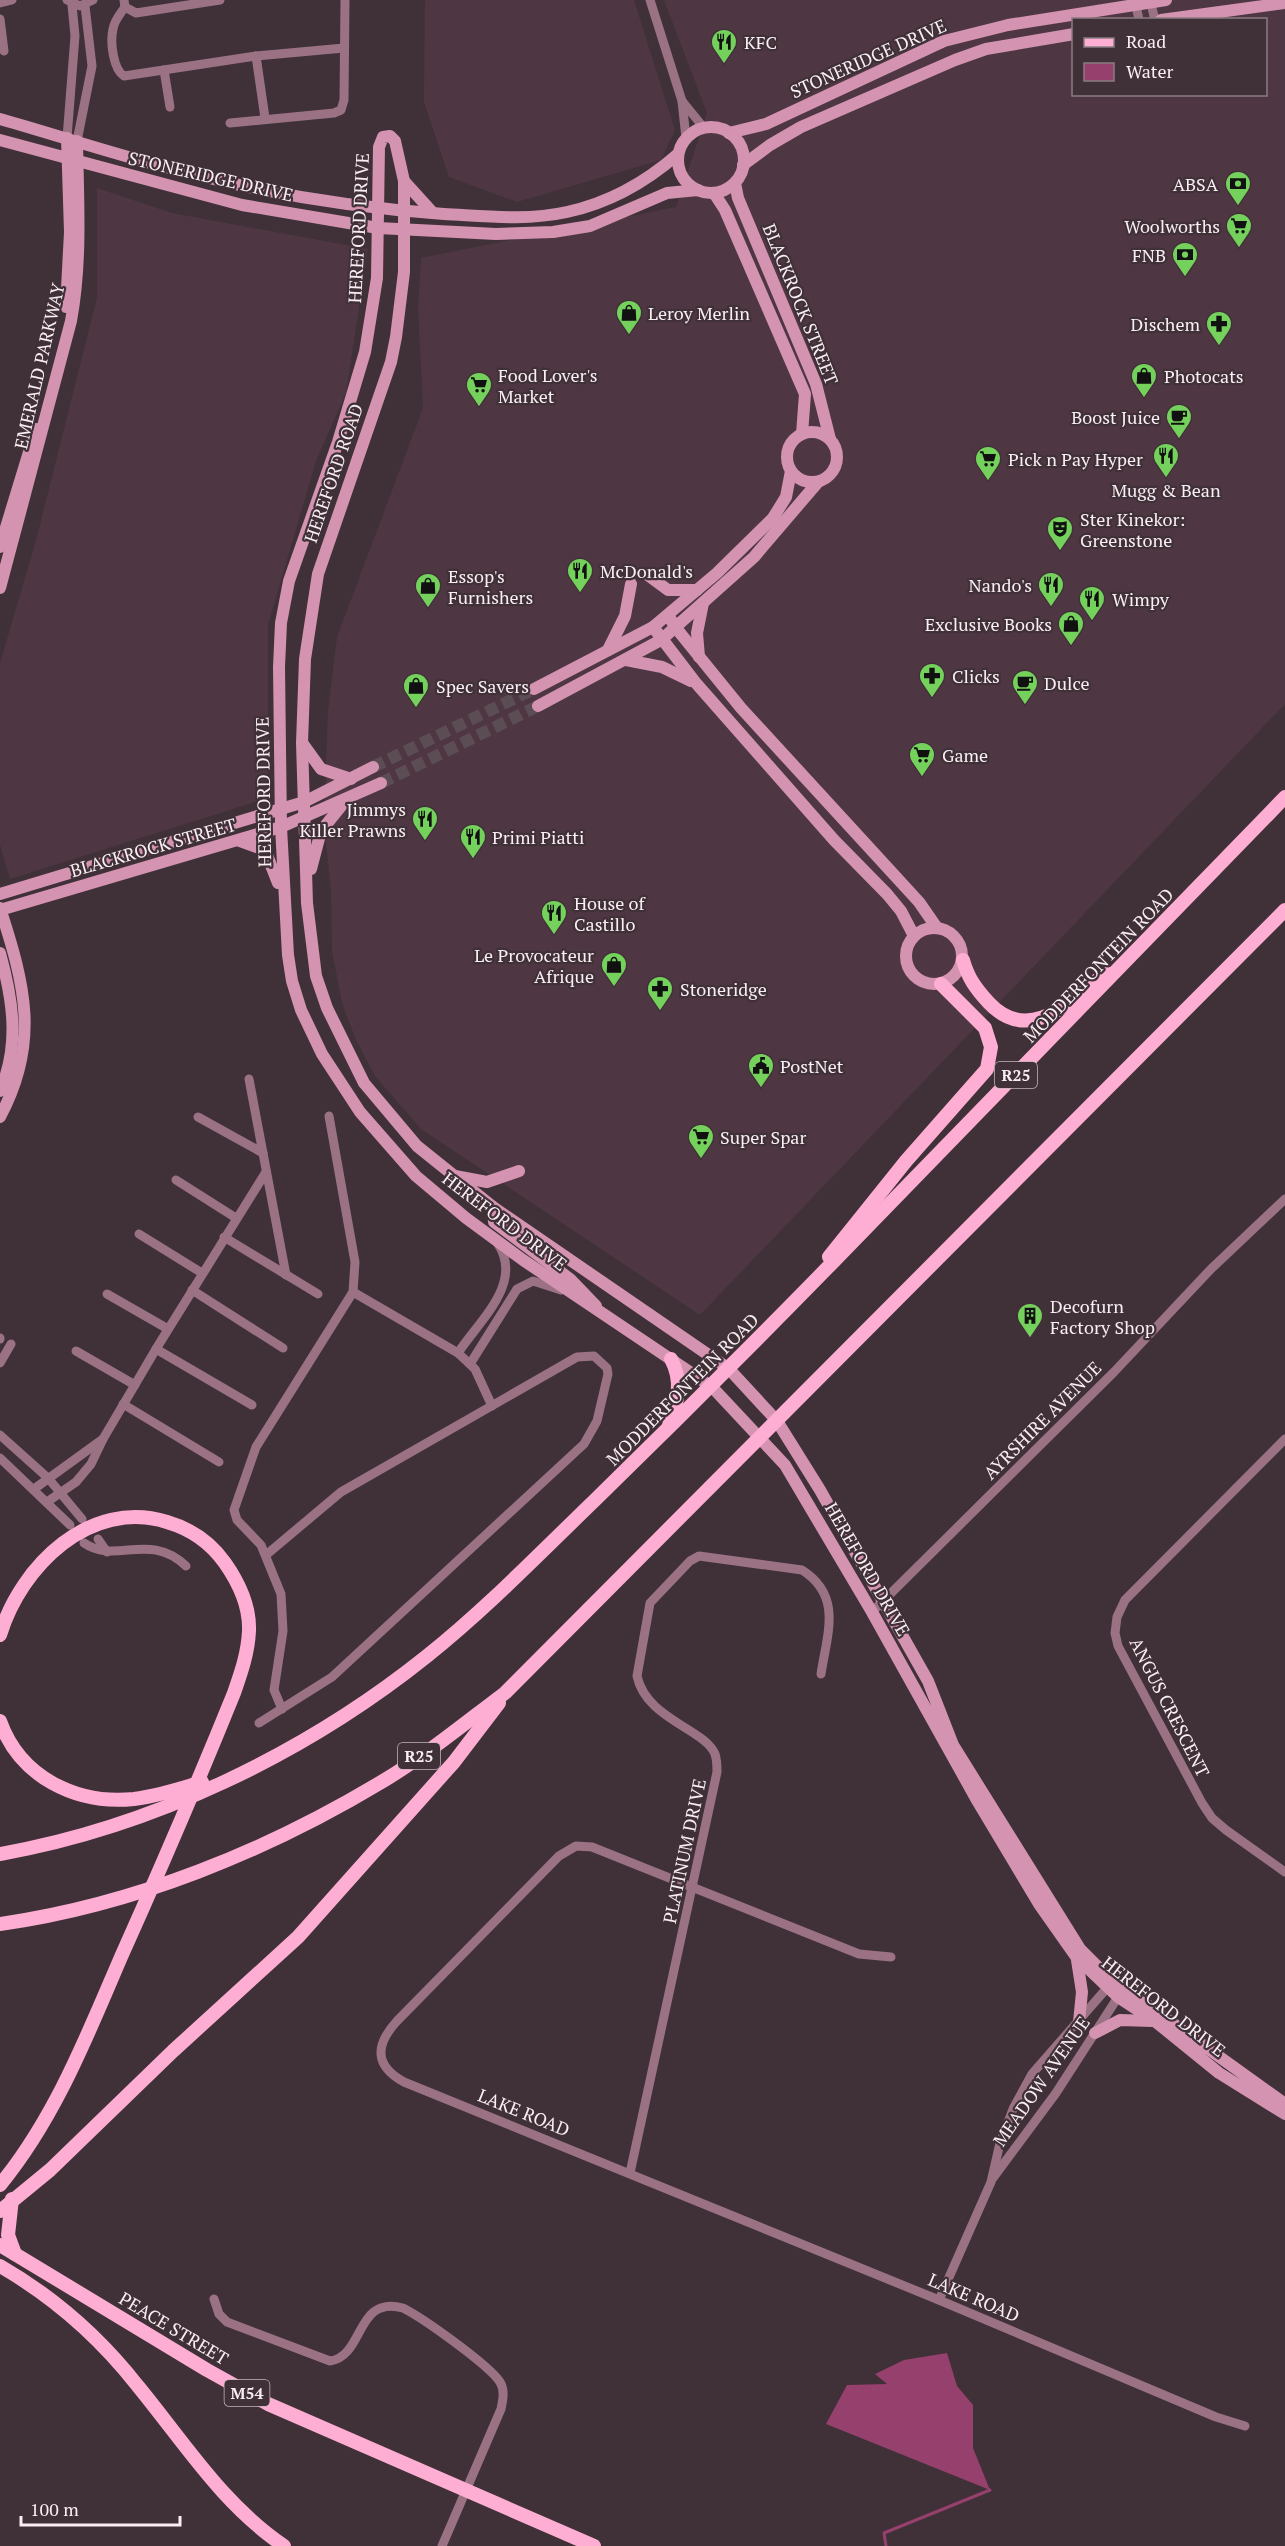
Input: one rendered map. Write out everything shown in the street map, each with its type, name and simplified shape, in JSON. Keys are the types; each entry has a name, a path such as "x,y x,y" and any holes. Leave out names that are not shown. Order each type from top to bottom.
{"main road":[{"name":"MODDERFONTEIN ROAD","path":"0,1854 90,1833 164,1808 258,1765 374,1696 427,1656 479,1611 712,1387 1285,797"},
{"name":"R25","path":"0,1924 99,1903 196,1872 273,1841 384,1781 505,1694 1285,910"},
{"path":"963,960 974,987 999,1013 1021,1021 1037,1020 1069,1002 1146,942"},
{"path":"814,1282 846,1234 987,1069 991,1047 985,1028 941,984"},
{"path":"668,1430 679,1389 678,1376 671,1359"},
{"path":"0,1635 11,1605 24,1584 69,1532 99,1522 132,1516 157,1519 180,1526 202,1539 219,1554 232,1574 247,1609 247,1651 237,1685 91,2028 46,2121 29,2149 0,2185"},
{"path":"0,2211 50,2170 173,2051 298,1936 454,1762 505,1694"},
{"path":"0,1721 10,1742 32,1771 48,1783 84,1795 113,1799 143,1797 258,1765"},
{"path":"12,2199 8,2235 15,2254"},
{"name":"PEACE STREET","path":"0,2245 207,2370 268,2404 594,2546"},
{"path":"0,2266 40,2292 104,2346 225,2498 257,2528 284,2546"}],"street":[{"path":"0,3 12,0"},
{"path":"220,0 142,13 124,4 112,33 117,69 129,76 256,56 344,48"},
{"path":"230,123 334,113 341,110 344,100 345,0"},
{"path":"650,0 682,101 686,138 678,154 682,176 698,190 714,193 735,183 743,165 741,147 729,133 713,127 704,128 686,138"},
{"path":"1082,12 1099,0"},
{"name":"STONERIDGE DRIVE","path":"729,133 766,124 944,41 975,31 1135,2 1166,0"},
{"path":"1150,1 1154,18"},
{"path":"70,2 89,3"},
{"name":"EMERALD PARKWAY","path":"0,547 58,353 64,318 70,232 75,36 70,2"},
{"path":"1135,2 1138,18"},
{"name":"EMERALD PARKWAY","path":"72,140 92,66 89,3"},
{"path":"1176,18 1285,3"},
{"path":"1210,18 1219,12"},
{"path":"0,19 4,51"},
{"name":"STONERIDGE DRIVE","path":"743,165 770,145 801,128 955,60 986,49 1072,34"},
{"path":"256,56 265,118"},
{"path":"164,70 170,107"},
{"path":"682,101 704,128"},
{"name":"STONERIDGE DRIVE","path":"0,119 192,174 263,190 379,210 433,213 529,217 568,212 637,185 678,154"},
{"name":"HEREFORD DRIVE","path":"395,141 387,135 380,141 376,278 365,352 284,604 279,647 280,809 286,929 292,981 302,1010 322,1053 360,1112 416,1176 495,1239 569,1293 712,1387 785,1465 810,1503 978,1802 1040,1904 1077,1958 1219,2073 1285,2114"},
{"name":"STONERIDGE DRIVE","path":"0,140 242,206 378,228 404,230 496,234 553,232 590,226 667,193 698,190"},
{"name":"HEREFORD ROAD","path":"304,819 302,743 304,659 313,595 339,508 391,362 400,312 404,182 395,141"},
{"name":"EMERALD PARKWAY","path":"0,588 71,321 77,282 80,214 72,159"},
{"path":"404,182 433,213"},
{"name":"BLACKROCK STREET","path":"735,183 738,198 816,384 830,439"},
{"name":"BLACKROCK STREET","path":"714,193 725,210 805,394 802,434"},
{"path":"534,689 653,627 668,615 782,507 790,486 791,471 786,457 788,448 802,434 816,432 830,439 837,454 837,462 830,476 818,482 771,539 676,628 661,640 626,660 538,706"},
{"path":"791,471 807,482 818,482"},
{"path":"649,576 668,590 697,590"},
{"path":"608,650 625,616 631,584"},
{"path":"699,657 697,633 703,603"},
{"path":"668,615 741,708 919,902 937,928"},
{"path":"653,627 694,682 834,840 901,911 914,936"},
{"path":"626,660 662,667 694,682"},
{"path":"302,743 321,769 351,779"},
{"name":"BLACKROCK STREET","path":"0,894 304,802 373,768"},
{"name":"BLACKROCK STREET","path":"0,909 281,827 304,819 381,783"},
{"path":"307,903 312,862 318,839 344,801"},
{"name":"HEREFORD DRIVE","path":"304,819 307,903 316,976 344,1047 364,1083 417,1146 448,1173 729,1369 777,1421 820,1490 881,1602 928,1681 953,1745 1080,1949 1112,1988 1130,1992 1285,2104"},
{"path":"239,840 259,846 270,856 276,872 286,929"},
{"path":"0,909 21,980 27,1034 15,1090 0,1117"},
{"path":"937,928 952,934 959,941 963,960 954,977 941,984 927,984 912,975 906,958 907,949 914,936 924,930 937,928"},
{"path":"0,953 10,990 13,1013 12,1052 0,1091"},
{"path":"249,1080 286,1275"},
{"path":"282,1709 274,1690 283,1631 283,1611 278,1581 255,1537 234,1515 246,1472 256,1448 353,1292 355,1262 329,1116"},
{"path":"198,1118 263,1154"},
{"path":"448,1173 487,1182 519,1171"},
{"path":"47,1502 84,1474 168,1329 266,1172"},
{"path":"176,1180 236,1218"},
{"name":"AYRSHIRE AVENUE","path":"872,1612 1114,1372 1211,1269 1285,1199"},
{"path":"494,1207 494,1222 570,1279 585,1292 602,1314"},
{"path":"138,1234 202,1273"},
{"path":"224,1237 318,1294"},
{"path":"458,1353 505,1284 508,1263 495,1239"},
{"path":"470,1364 517,1289 533,1281 569,1293"},
{"path":"192,1290 283,1348"},
{"path":"353,1292 458,1353 470,1364 492,1406"},
{"path":"107,1294 168,1329"},
{"path":"0,1364 11,1344"},
{"path":"156,1349 252,1405"},
{"path":"76,1351 135,1385"},
{"path":"259,1723 332,1677 584,1444 597,1421 608,1374 607,1368 594,1356 577,1357 327,1501 266,1555"},
{"path":"123,1404 219,1462"},
{"path":"0,1435 48,1478 82,1520"},
{"path":"34,1489 103,1439"},
{"name":"ANGUS CRESCENT","path":"1284,1442 1125,1600 1116,1617 1115,1633 1149,1707 1212,1818 1285,1872"},
{"path":"0,1458 47,1502 69,1532"},
{"path":"98,1539 107,1552"},
{"path":"84,1543 93,1549 107,1552 135,1548 157,1550 176,1557 186,1566"},
{"name":"PLATINUM DRIVE","path":"630,2173 694,1887 714,1790 717,1763 714,1752 704,1741 675,1724 645,1696 639,1684 639,1658 650,1603 690,1561 699,1556 802,1570 812,1576 830,1606 821,1674"},
{"name":"LAKE ROAD","path":"891,1957 859,1954 585,1845 568,1850 397,2021 381,2043 380,2053 387,2070 404,2082 939,2300 1206,2412 1245,2426"},
{"path":"1077,1958 1082,1992 1079,2022"},
{"name":"MEADOW AVENUE","path":"939,2300 991,2182 1000,2142 1017,2100 1032,2074 1112,1988"},
{"name":"MEADOW AVENUE","path":"991,2182 1095,2033 1112,1988"},
{"path":"1095,2033 1120,2020 1141,2019 1156,2022"},
{"path":"214,2298 219,2314 227,2322 330,2361 345,2355 366,2320 375,2311 393,2306 412,2313 499,2380 503,2400 442,2546"}],"shaded area":[{"path":"425,0 634,0 675,130 661,160 517,202 449,177 424,102"},
{"path":"664,0 1285,0 1285,704 700,1315 421,1129 375,1076 356,1040 342,1003 332,951 331,890 324,823 328,711 337,637 423,408 418,307 421,258 676,207 707,113"},
{"path":"97,188 172,213 368,249 346,393 316,461 268,625 268,798 10,879 0,845 0,663 35,544 97,298"}],"water":[{"path":"947,2353 957,2386 973,2405 973,2448 990,2490 826,2424 847,2385 887,2384 875,2374 904,2360"}],"waterway":[{"path":"886,2546 884,2533 990,2490"}],"tunnel":[{"path":"373,767 534,689"},
{"path":"381,783 538,706"}],"place":[{"name":"KFC","path":"724,65"},
{"name":"ABSA","path":"1238,207"},
{"name":"Woolworths","path":"1239,249"},
{"name":"FNB","path":"1185,278"},
{"name":"Leroy Merlin","path":"629,336"},
{"name":"Dischem","path":"1219,347"},
{"name":"Photocats","path":"1144,399"},
{"name":"Food Lover's Market","path":"479,408"},
{"name":"Boost Juice","path":"1179,440"},
{"name":"Mugg & Bean","path":"1166,479"},
{"name":"Pick n Pay Hyper","path":"988,482"},
{"name":"Ster Kinekor: Greenstone","path":"1060,552"},
{"name":"McDonald's","path":"580,594"},
{"name":"Nando's","path":"1051,608"},
{"name":"Essop's Furnishers","path":"428,609"},
{"name":"Wimpy","path":"1092,622"},
{"name":"Exclusive Books","path":"1071,647"},
{"name":"Clicks","path":"932,699"},
{"name":"Dulce","path":"1025,706"},
{"name":"Spec Savers","path":"416,709"},
{"name":"Game","path":"922,778"},
{"name":"Jimmys Killer Prawns","path":"425,842"},
{"name":"Primi Piatti","path":"473,860"},
{"name":"House of Castillo","path":"554,936"},
{"name":"Le Provocateur Afrique","path":"614,988"},
{"name":"Stoneridge","path":"660,1012"},
{"name":"PostNet","path":"761,1089"},
{"name":"Super Spar","path":"701,1160"},
{"name":"Decofurn Factory Shop","path":"1030,1339"}]}
